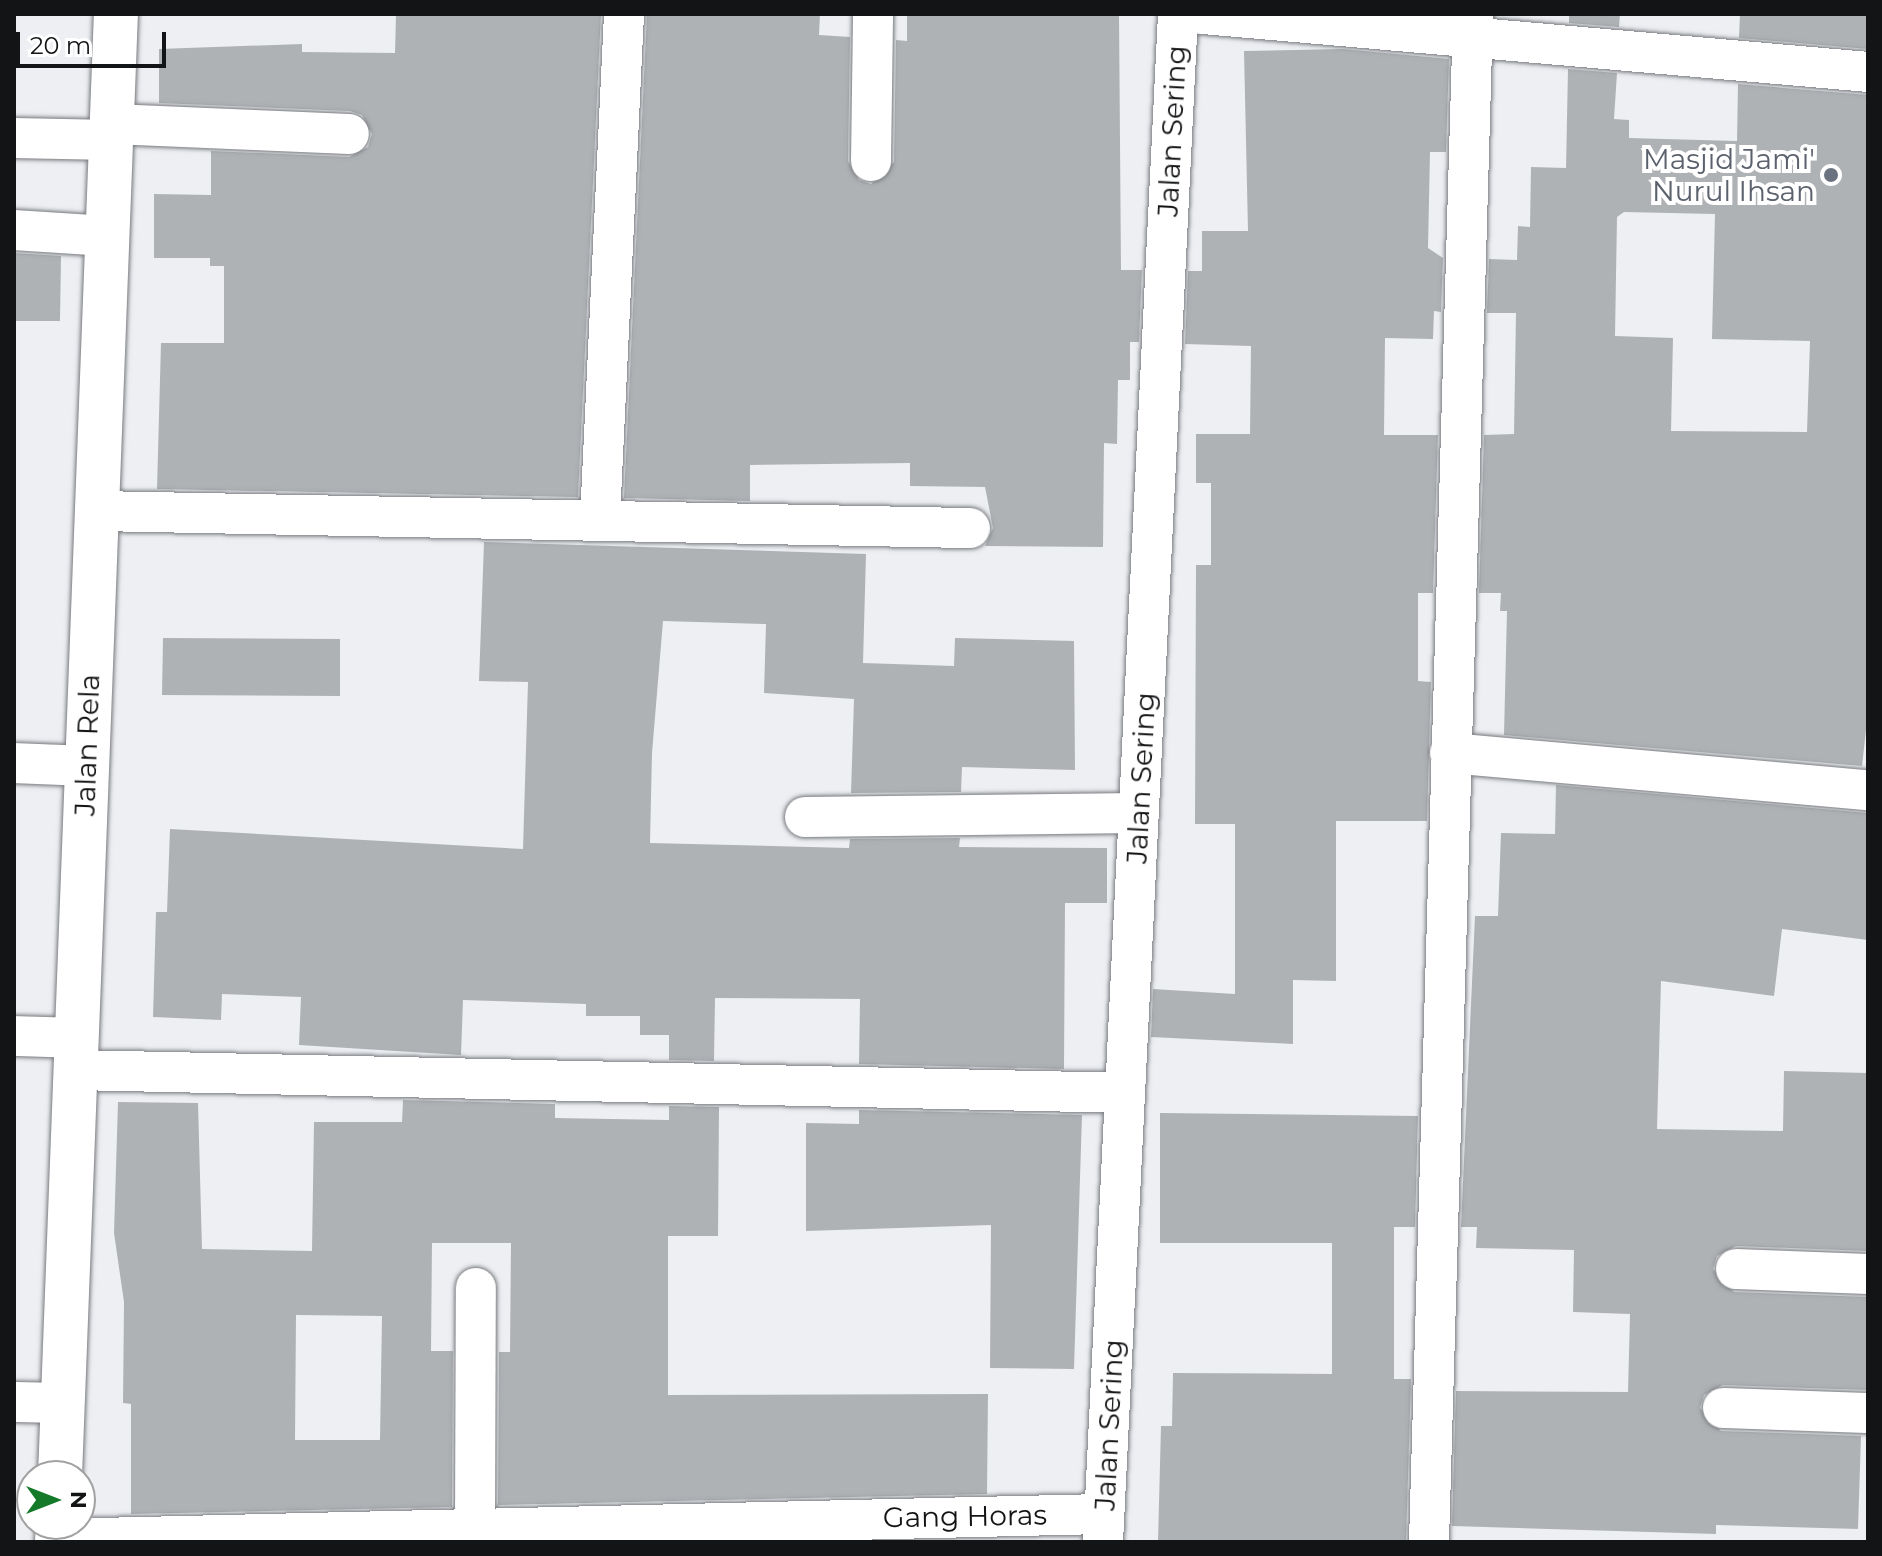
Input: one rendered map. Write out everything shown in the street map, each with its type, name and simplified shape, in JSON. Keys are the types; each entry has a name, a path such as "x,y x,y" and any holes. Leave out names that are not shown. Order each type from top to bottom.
{"street":[{"name":"Jalan Rela","path":"60,1460 116,14"},
{"path":"600,519 624,14"},
{"path":"871,161 873,14"},
{"name":"Jalan Sering","path":"1104,1528 1178,14"},
{"path":"1203,14 1473,26 1868,72"},
{"path":"1429,1542 1473,26"},
{"path":"14,138 111,132 349,134"},
{"path":"14,230 107,236"},
{"path":"97,511 970,528"},
{"path":"1450,753 1868,790"},
{"path":"14,763 86,766"},
{"path":"805,817 1139,813"},
{"path":"14,1036 76,1054 1125,1093"},
{"path":"1736,1269 1868,1274"},
{"path":"475,1526 476,1288"},
{"path":"14,1402 62,1403"},
{"path":"1723,1408 1868,1413"},
{"name":"Gang Horas","path":"96,1534 475,1526 1104,1528"}],"building":[{"path":"396,14 601,14 578,497 157,489 161,343 224,343 224,266 210,266 210,258 154,258 154,194 211,195 211,151 349,157 368,147 372,134 362,115 350,111 159,103 159,49 302,44 302,52 395,53"},
{"path":"647,14 820,14 819,35 850,37 848,161 859,180 871,184 894,162 896,40 907,41 907,14 1119,14 1121,270 1142,270 1139,342 1130,342 1130,380 1118,380 1117,444 1104,443 1103,547 985,546 993,528 985,487 910,486 910,463 750,465 750,501 624,498"},
{"path":"1569,14 1620,14 1619,27 1569,23"},
{"path":"1740,14 1868,14 1868,49 1739,38"},
{"path":"1343,49 1449,59 1446,152 1430,152 1428,248 1443,258 1441,312 1434,311 1433,339 1385,338 1384,435 1438,435 1433,593 1418,593 1418,681 1431,682 1427,821 1336,821 1336,981 1293,980 1293,1044 1151,1037 1153,989 1235,994 1235,824 1195,824 1196,565 1211,565 1211,483 1196,483 1196,434 1250,434 1251,346 1185,344 1188,271 1202,271 1202,231 1248,231 1244,51"},
{"path":"1568,69 1617,73 1614,119 1629,120 1629,138 1737,141 1738,84 1868,95 1868,712 1862,766 1504,735 1507,611 1500,611 1501,593 1479,593 1484,435 1514,434 1516,313 1487,313 1489,259 1517,260 1518,226 1530,227 1531,167 1566,168","holes":["1624,212 1715,214 1712,339 1810,341 1807,432 1671,431 1673,338 1615,336 1617,217"]},
{"path":"14,253 61,256 60,321 14,321"},
{"path":"484,542 866,554 863,663 954,666 955,638 1074,641 1075,770 962,767 961,792 851,793 854,699 764,693 766,624 663,621 652,753 650,843 849,848 850,839 960,838 959,847 1107,848 1107,903 1065,903 1064,1069 859,1064 860,999 715,998 714,1061 669,1060 669,1035 640,1035 640,1016 586,1016 586,1004 463,1000 461,1055 299,1045 301,997 222,994 221,1020 153,1017 156,912 167,912 170,829 523,849 528,682 479,681"},
{"path":"163,638 340,639 340,696 162,695"},
{"path":"1556,785 1868,813 1868,940 1782,929 1774,996 1661,981 1657,1129 1783,1131 1784,1071 1868,1073 1868,1251 1736,1246 1717,1256 1713,1269 1734,1292 1868,1297 1868,1390 1723,1385 1704,1395 1700,1408 1721,1431 1861,1436 1858,1529 1716,1525 1716,1534 1452,1526 1456,1391 1628,1392 1630,1314 1573,1312 1574,1250 1476,1248 1477,1227 1461,1227 1475,916 1498,916 1501,833 1555,834"},
{"path":"403,1100 555,1104 555,1118 669,1120 669,1106 719,1107 718,1236 668,1236 668,1395 988,1394 987,1494 498,1505 499,1352 510,1352 511,1243 432,1243 431,1351 453,1351 452,1507 131,1514 131,1404 123,1403 124,1302 114,1233 118,1102 198,1103 202,1249 312,1251 314,1122 402,1122","holes":["296,1315 382,1316 380,1440 295,1440"]},
{"path":"859,1110 1082,1115 1074,1369 990,1368 991,1225 806,1231 806,1123 859,1124"},
{"path":"1160,1113 1418,1116 1415,1227 1394,1227 1394,1379 1411,1379 1406,1542 1158,1542 1161,1426 1172,1426 1173,1373 1332,1374 1332,1243 1160,1243"}],"place":[{"name":"Masjid Jami' Nurul Ihsan","path":"1831,175"}]}
